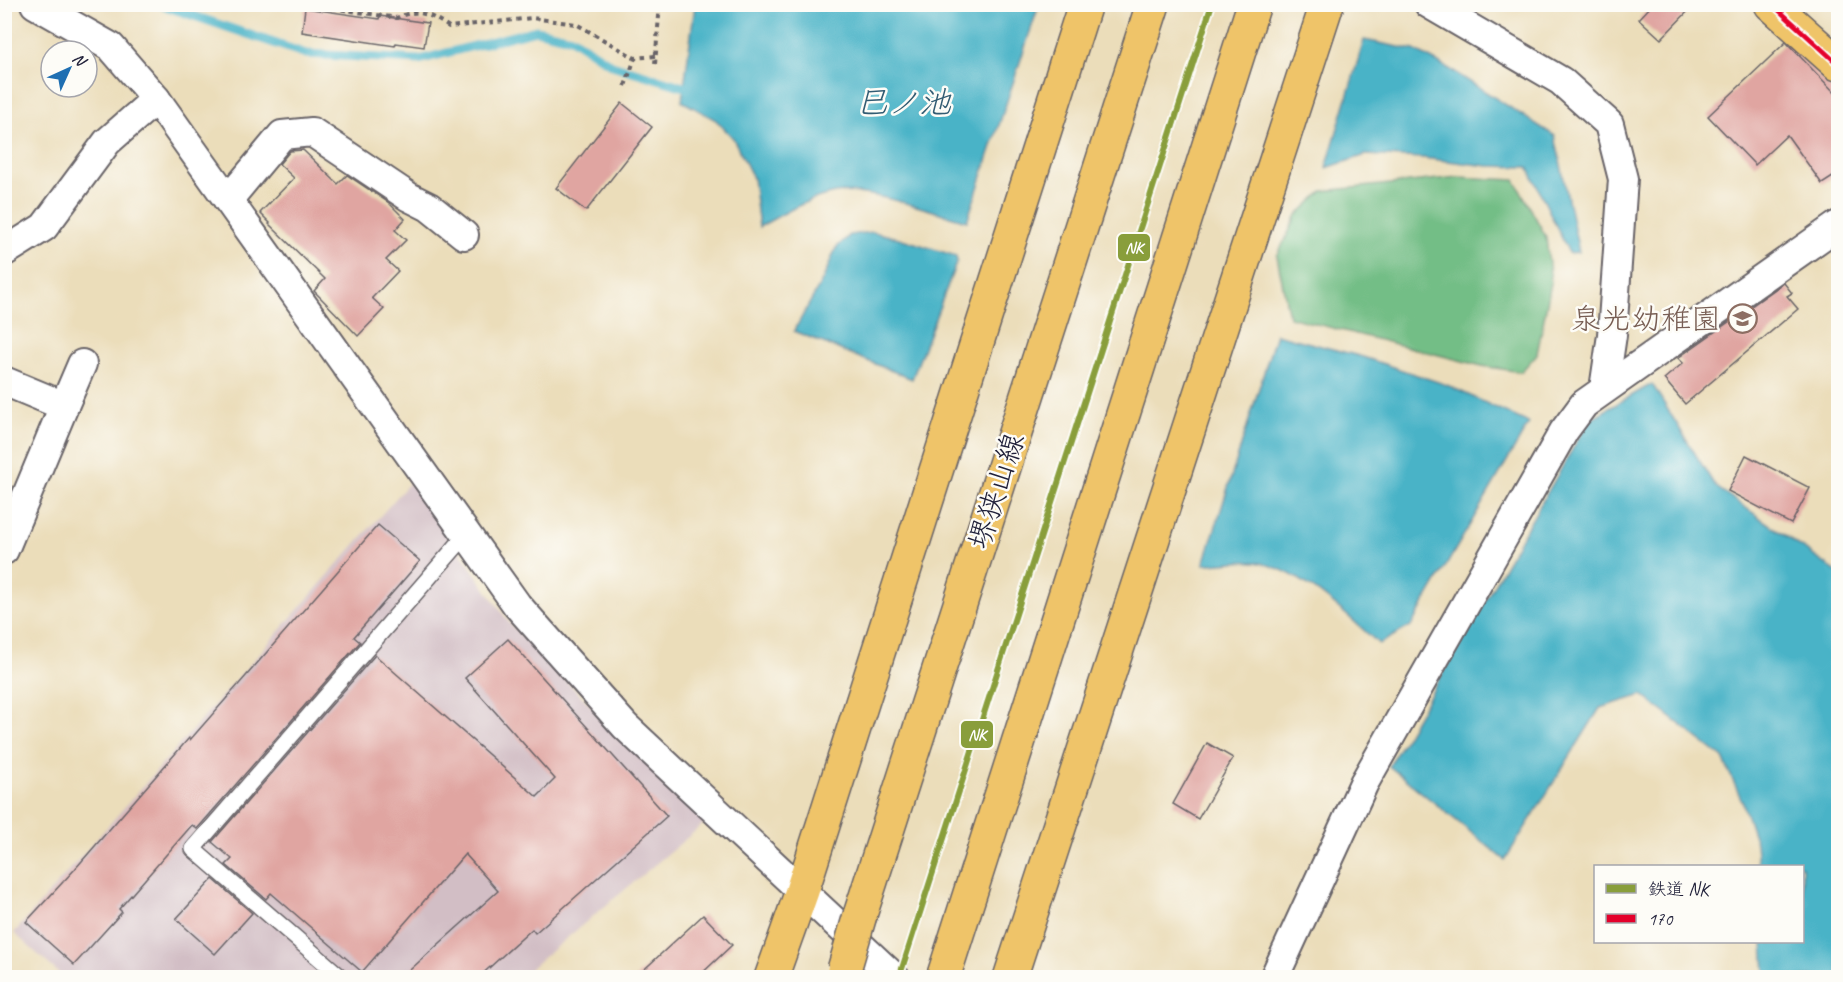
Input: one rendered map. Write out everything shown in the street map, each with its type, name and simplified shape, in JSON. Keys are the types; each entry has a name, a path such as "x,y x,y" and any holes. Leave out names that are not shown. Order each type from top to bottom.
{"main road":[{"path":"771,978 802,891 1085,4"},
{"name":"堺狭山線","path":"842,974 1153,4"},
{"path":"943,978 1254,4"},
{"path":"1010,978 1327,4"},
{"path":"1771,4 1839,64"}],"street":[{"path":"35,4 111,47 156,99 517,605 624,726 895,978"},
{"path":"1429,4 1561,81 1609,124 1623,180 1611,335 1604,389"},
{"path":"4,252 44,227 107,142 156,99"},
{"path":"228,200 282,135 312,132 409,197 429,207 464,235"},
{"path":"1274,978 1364,783 1564,430 1584,404 1604,389 1839,225"},
{"path":"4,550 82,364"},
{"path":"4,381 64,406"}],"lane":[{"path":"342,978 192,849 466,535"}],"path":[{"path":"306,4 397,18 408,12 420,13 431,15 449,27 532,18 576,24 635,58 655,56"},
{"path":"655,64 660,4"},
{"path":"625,86 635,58"}],"shaded area":[{"path":"411,481 510,624 706,822 520,977 409,978 405,974 401,978 63,977 14,933"}],"green space":[{"path":"1458,177 1515,180 1546,237 1551,283 1537,354 1521,372 1482,366 1289,317 1277,256 1297,215 1323,191"}],"water":[{"name":"巳ノ池","path":"695,5 1039,5 967,221 882,197 849,192 835,193 815,199 759,227 753,178 733,138 716,120 682,101"},
{"path":"1364,40 1414,50 1448,68 1555,136 1579,252 1569,253 1528,167 1488,166 1423,158 1366,155 1326,168"},
{"path":"873,232 956,256 957,261 912,379 794,331 823,279 836,248 850,235"},
{"path":"1276,334 1363,357 1447,385 1529,423 1411,626 1379,644 1322,594 1288,573 1255,562 1204,564"},
{"path":"1652,384 1715,486 1838,573 1838,977 1769,977 1765,972 1763,943 1804,943 1804,865 1758,865 1756,843 1742,801 1723,758 1642,695 1600,708 1505,860 1389,766 1590,419"}],"building":[{"path":"1653,4 1695,4 1661,39 1639,19"},
{"path":"305,8 379,19 380,16 428,23 424,47 396,43 395,46 302,32"},
{"path":"1786,42 1839,97 1839,173 1822,184 1787,135 1755,165 1708,116"},
{"path":"622,103 652,127 586,211 556,188"},
{"path":"303,150 338,184 347,175 389,203 405,219 395,230 406,240 386,260 398,271 372,298 384,309 358,336 314,291 325,279 260,213 294,178 279,164 290,151"},
{"path":"1784,283 1792,293 1787,296 1798,309 1685,404 1664,379 1683,363 1678,358"},
{"path":"1746,455 1810,488 1791,524 1728,491"},
{"path":"378,525 420,561 354,637 360,642 197,829 192,825 119,909 122,912 74,965 26,922 189,738 190,740"},
{"path":"508,639 667,816 535,933 532,929 478,978 401,978 498,891 465,854 362,972 271,893 266,899 226,865 232,859 212,842 375,655 537,797 555,779 465,678"},
{"path":"1207,743 1233,758 1198,819 1173,804"},
{"path":"213,879 252,913 215,954 176,919"},
{"path":"703,915 732,945 697,978 635,978"}],"waterway":[{"path":"159,4 306,54 419,60 536,30 571,38 612,65 684,87"}],"rail line":[{"name":"NK","path":"899,978 1212,4"}],"transit line":[{"name":"170","path":"1772,4 1838,64"}],"place":[{"name":"泉光幼稚園","path":"1742,319"}]}
